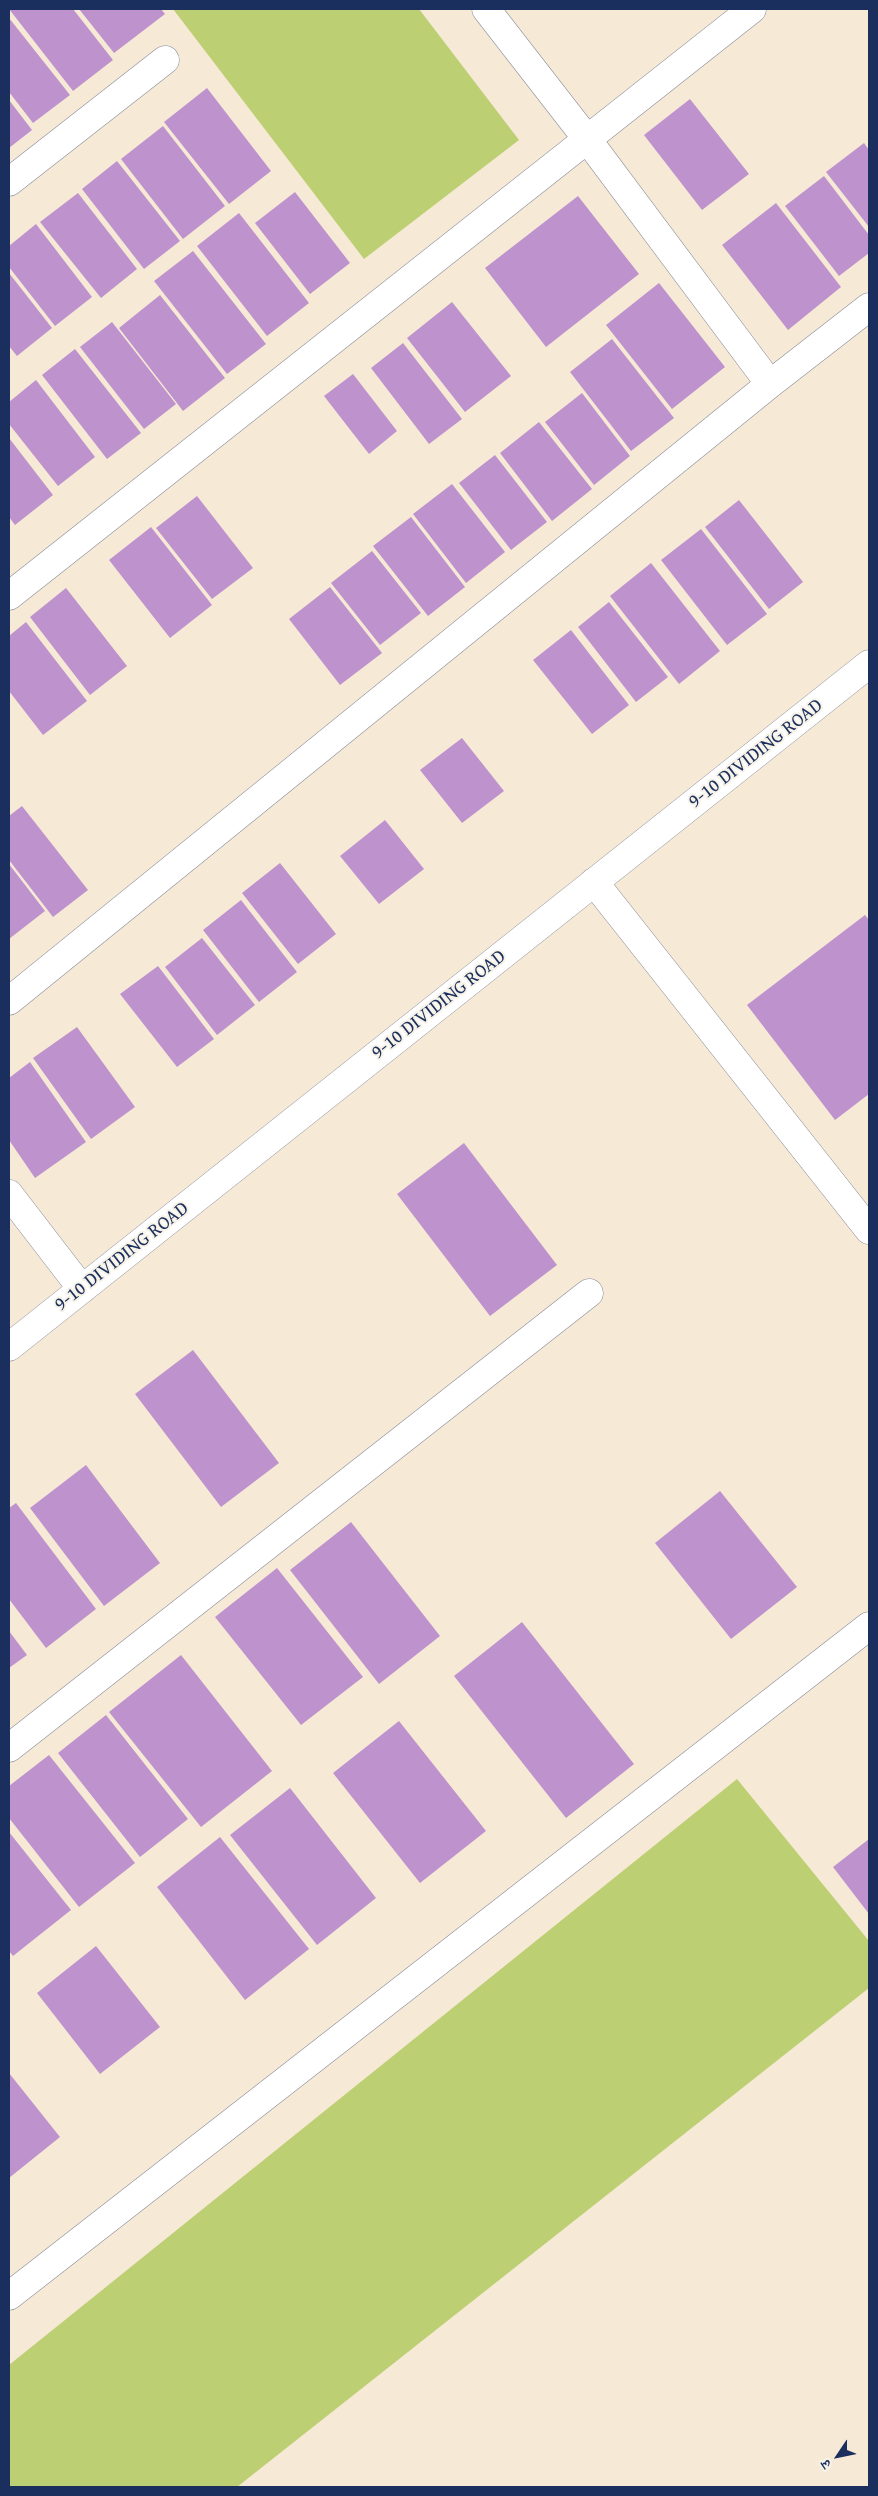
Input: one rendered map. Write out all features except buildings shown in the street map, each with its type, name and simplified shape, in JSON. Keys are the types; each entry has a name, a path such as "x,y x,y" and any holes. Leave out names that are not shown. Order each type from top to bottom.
{"street":[{"path":"486,9 587,139 770,384"},
{"path":"9,596 752,9"},
{"path":"9,182 165,60"},
{"path":"9,1001 770,384 869,307"},
{"name":"9-10 DIVIDING ROAD","path":"9,1347 869,664"},
{"path":"594,882 869,1230"},
{"path":"9,1194 82,1289"},
{"path":"9,1748 589,1293"},
{"path":"9,2296 869,1626"}],"green space":[{"path":"173,9 419,9 519,140 364,259"},
{"path":"737,1779 869,1941 869,1988 237,2487 9,2487 9,2365"}]}
